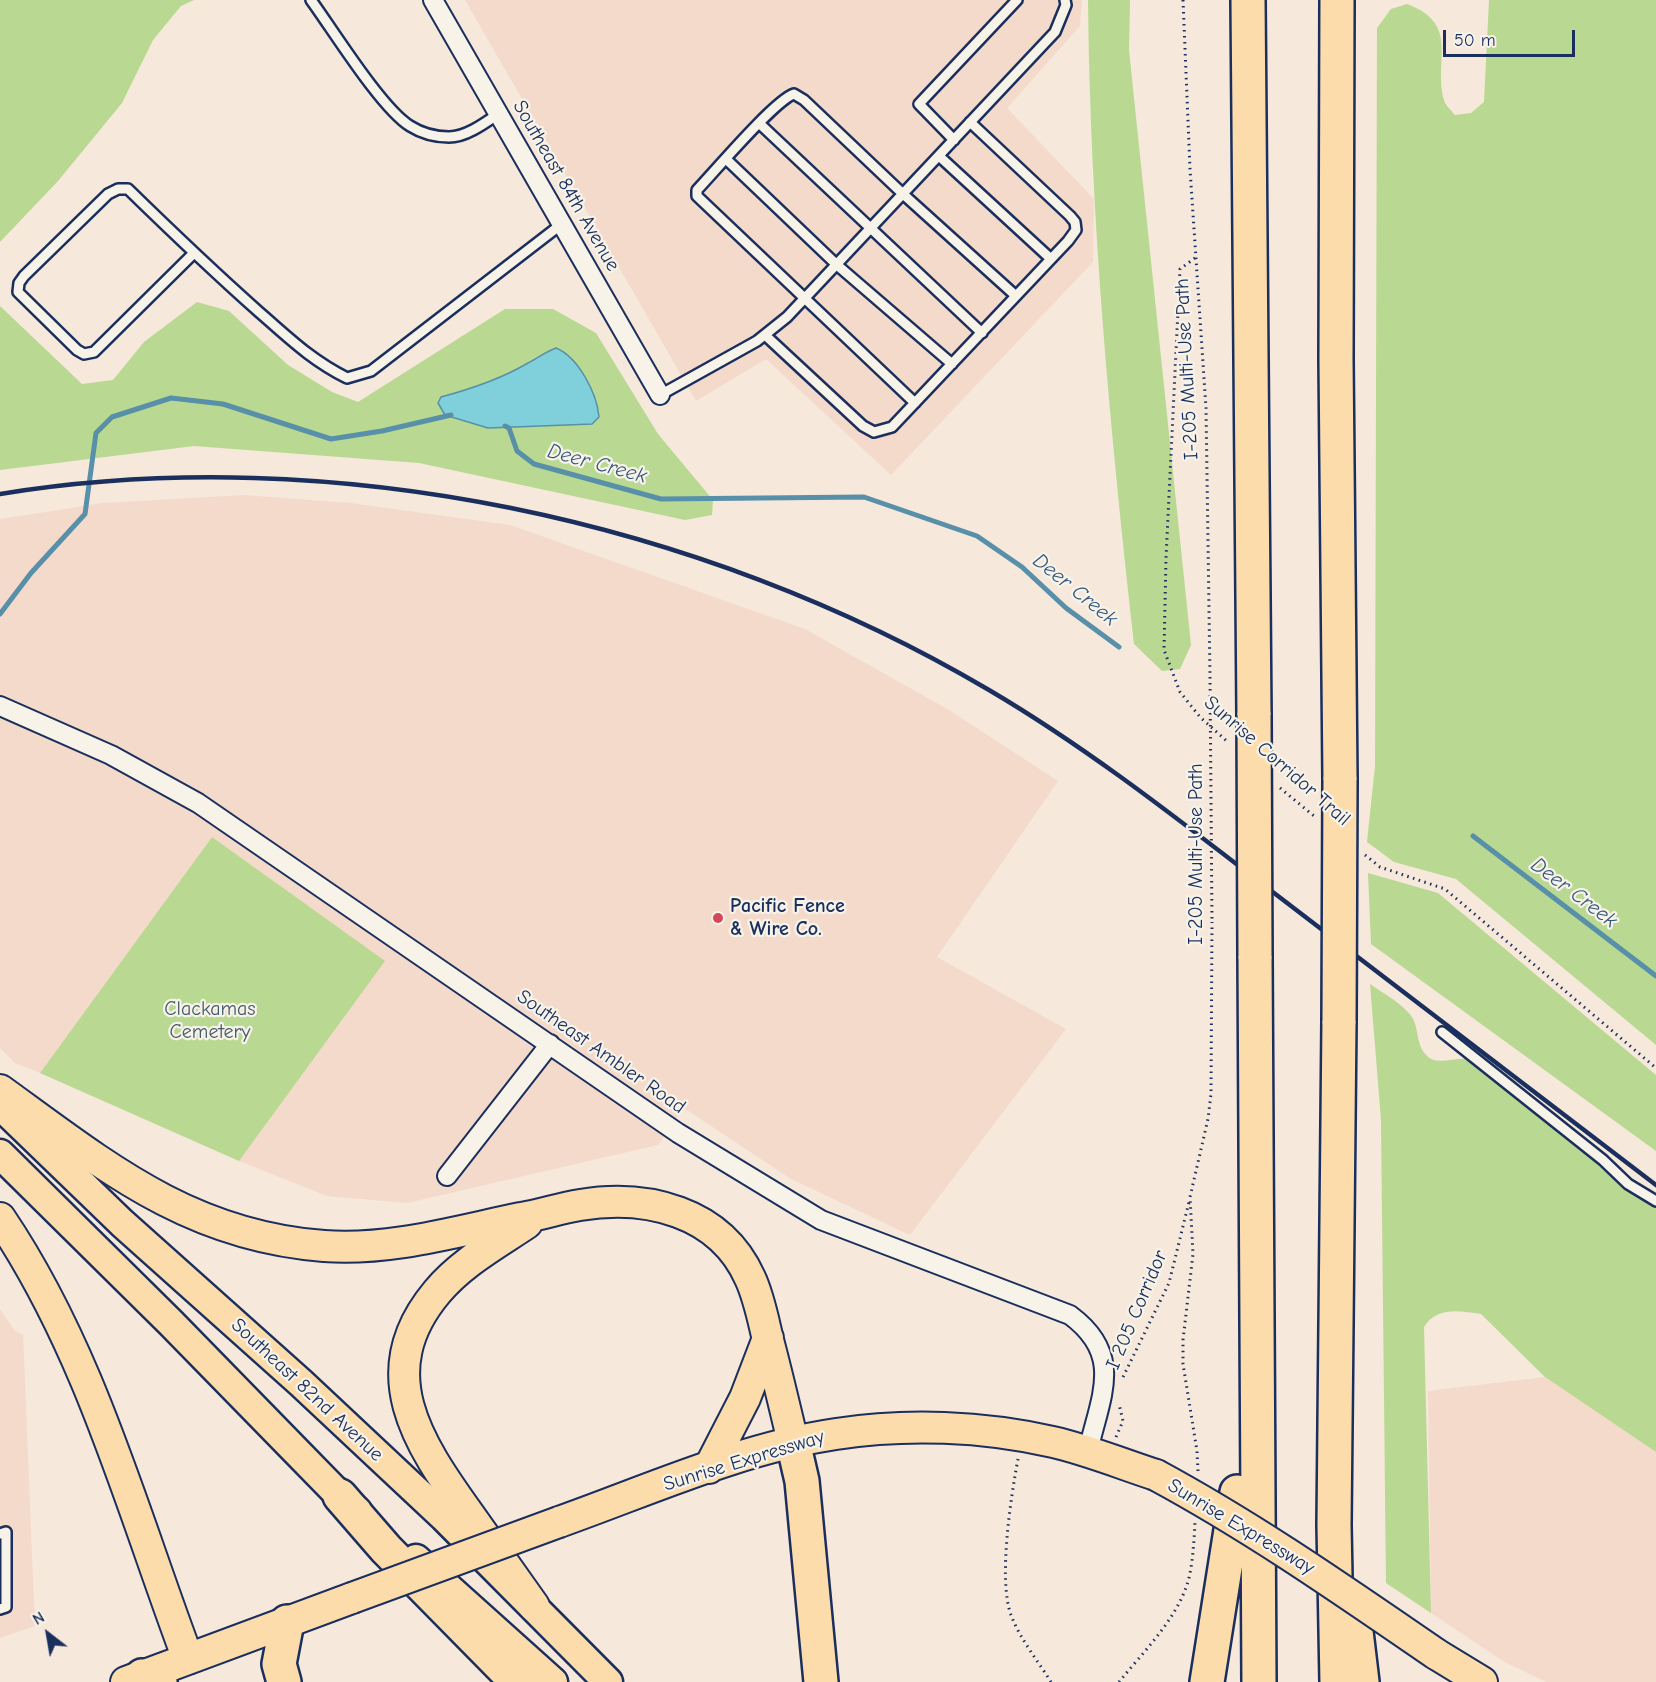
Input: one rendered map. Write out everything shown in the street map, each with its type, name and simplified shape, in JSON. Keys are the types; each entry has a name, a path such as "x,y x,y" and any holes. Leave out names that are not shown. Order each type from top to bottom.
{"highway":[{"path":"1248,0 1259,1682"},
{"path":"1336,1682 1334,1525 1337,1470 1340,780 1336,371 1337,0"},
{"path":"0,1090 141,1189 201,1219 248,1235 298,1244 352,1247 415,1239 540,1215 579,1205 619,1201 654,1204 687,1214 717,1234 741,1262 758,1298 793,1442 802,1481 821,1682"},
{"path":"534,1606 425,1450 410,1414 404,1372 406,1349 413,1329 437,1291 469,1262 540,1215"},
{"path":"0,1218 46,1294 86,1380 188,1659"},
{"path":"709,1468 745,1398 768,1338"},
{"path":"1207,1682 1257,1362"},
{"name":"Sunrise Expressway","path":"143,1680 188,1659 709,1468 793,1442 840,1433 920,1428 1023,1436 1088,1450 1156,1475 1278,1547 1436,1654 1482,1682"},
{"path":"1337,1470 1362,1682"},
{"path":"340,1496 386,1549 517,1682"},
{"path":"284,1682 279,1664 287,1622"}],"main road":[{"name":"Southeast 82nd Avenue","path":"0,1105 122,1222 419,1493 608,1682"},
{"path":"0,1154 171,1323 340,1496 400,1545 552,1682"}],"street":[{"name":"Southeast 84th Avenue","path":"433,0 660,395"},
{"name":"Southeast Ambler Road","path":"0,706 111,755 195,801 678,1133 821,1220 1070,1315 1094,1336 1100,1346 1105,1369 1088,1450"},
{"path":"447,1176 550,1044"}],"lane":[{"path":"311,0 390,108 409,125 430,135 451,137 476,128 498,114"},
{"path":"954,140 919,104 1017,0"},
{"path":"660,395 765,335 803,300 1055,32 1066,5 1065,0"},
{"path":"915,403 803,300 696,196 697,190 726,159 785,97 794,94 804,100 903,194 1016,296"},
{"path":"765,335 863,426 874,432 892,427 1076,230 1075,222 970,122"},
{"path":"760,123 982,333"},
{"path":"939,156 1051,259"},
{"path":"726,159 837,265 952,364"},
{"path":"194,253 94,352 84,354 76,350 18,292 19,283 24,276 95,205 118,189 128,189 194,253 316,362 347,378 370,370 563,223"},
{"path":"1442,1032 1603,1160 1628,1184 1656,1201"},
{"path":"0,1534 6,1532 3,1565 6,1607 0,1609"}],"path":[{"name":"I-205 Multi-Use Path","path":"1183,0 1195,258 1207,433 1210,677 1211,1094 1190,1197 1193,1254 1183,1340 1183,1364 1197,1451 1198,1475"},
{"name":"Sunrise Corridor Trail","path":"1195,258 1180,269 1166,558 1164,650 1180,692 1200,717 1233,746"},
{"name":"Sunrise Corridor Trail","path":"1275,783 1318,819"},
{"path":"1363,853 1380,867 1445,889 1656,1068"},
{"name":"I 205 Corridor","path":"1120,1387 1126,1366 1169,1283 1190,1197"},
{"name":"I 205 Corridor","path":"1088,1450 1116,1437 1122,1430 1123,1421 1118,1398"},
{"path":"1023,1436 1014,1480 1006,1591 1015,1624 1051,1682"},
{"path":"1119,1682 1155,1638 1183,1596 1192,1560 1195,1521"}],"shaded area":[{"path":"465,0 1082,0 1080,26 1007,108 1094,199 1093,262 891,475 766,359 696,401"},
{"path":"244,495 350,503 510,525 805,629 949,710 1058,781 937,957 1066,1029 910,1235 791,1179 684,1108 658,1145 407,1203 327,1196 239,1161 384,961 212,837 40,1073 15,1063 0,1048 0,519 103,503"},
{"path":"0,1309 15,1331 23,1335 35,1626 0,1638"},
{"path":"1545,1377 1656,1452 1656,1682 1546,1682 1503,1661 1431,1613 1428,1391"}],"green space":[{"path":"0,0 194,0 181,6 153,40 122,103 58,181 0,242"},
{"path":"1088,0 1130,0 1129,50 1191,645 1180,669 1162,671 1134,644 1117,483 1097,242"},
{"path":"1489,0 1656,0 1656,1045 1456,879 1394,862 1367,842 1375,766 1377,28 1391,9 1407,4 1424,12 1434,22 1440,33 1441,85 1445,102 1455,115 1471,113 1484,102"},
{"path":"197,302 229,311 288,365 332,392 358,402 505,309 553,309 596,333 658,434 713,500 712,515 685,520 419,463 194,446 0,470 0,306 82,384 113,380 144,342"},
{"name":"Clackamas Cemetery","path":"212,837 385,961 239,1161 40,1073"},
{"path":"1368,873 1438,893 1656,1075 1656,1151 1371,944"},
{"path":"1370,984 1408,1012 1414,1022 1422,1050 1431,1059 1440,1061 1469,1059 1656,1205 1656,1452 1545,1377 1481,1314 1457,1311 1442,1313 1429,1320 1424,1327 1431,1613 1386,1583 1381,1120"}],"water":[{"path":"556,348 579,367 595,397 599,417 592,424 488,428 445,415 438,403 441,397 497,379"}],"waterway":[{"name":"Deer Creek","path":"0,614 31,573 85,514 96,433 112,417 171,398 223,404 331,439 382,431 451,415"},
{"name":"Deer Creek","path":"505,426 509,428 517,451 534,464 661,499 864,497 977,536 1022,567 1066,608 1119,647"},
{"name":"Deer Creek","path":"1473,836 1656,976"}],"railway":[{"path":"0,494 126,480 254,478 383,487 511,508 637,539 760,580 878,631 989,690 1064,737 1172,815 1656,1185"}],"place":[{"name":"Pacific Fence & Wire Co.","path":"718,918"}]}
